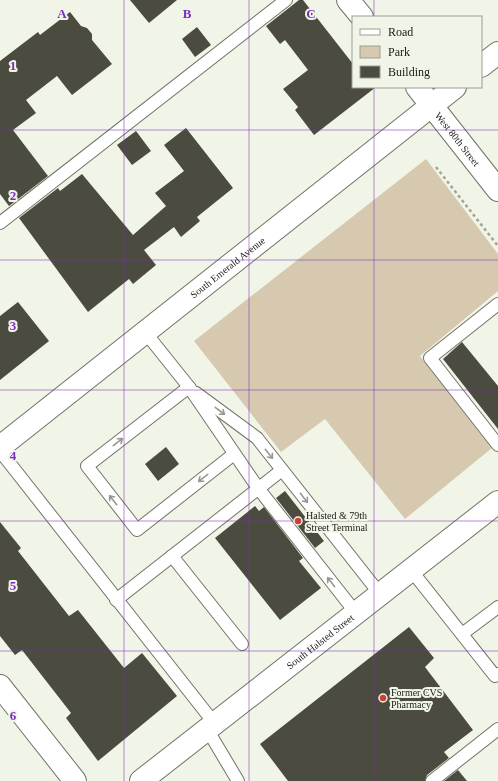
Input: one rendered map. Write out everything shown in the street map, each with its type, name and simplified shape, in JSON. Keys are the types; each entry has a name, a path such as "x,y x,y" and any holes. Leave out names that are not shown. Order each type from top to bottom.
{"street":[{"path":"348,0 361,16"},
{"path":"482,65 498,53"},
{"name":"West 80th Street","path":"418,88 498,190"},
{"name":"South Emerald Avenue","path":"0,447 453,88"},
{"name":"South Halsted Street","path":"141,781 498,502"},
{"path":"0,686 75,781"}],"lane":[{"path":"0,223 286,0"},
{"path":"498,304 430,358 498,445"},
{"path":"145,332 189,387 258,488 356,613"},
{"path":"189,387 87,466 137,530 234,454"},
{"path":"189,387 257,438 380,594"},
{"path":"0,451 116,600 211,727 238,781"},
{"path":"116,600 282,470"},
{"path":"172,556 242,644"},
{"path":"411,570 495,676 498,674"},
{"path":"462,634 498,607"},
{"path":"432,781 498,729"}],"path":[{"path":"436,167 498,246"}],"green space":[{"path":"426,159 498,254 498,291 420,356 492,448 405,519 325,419 281,452 194,341"}],"building":[{"path":"130,0 177,0 149,23"},
{"path":"299,0 303,0 352,63 352,88 375,88 314,135 295,110 298,107 283,89 308,70 285,40 280,44 266,26"},
{"path":"70,12 81,26 87,28 92,34 92,40 112,64 72,95 57,76 26,100 36,113 13,130 48,176 9,206 0,194 0,61 38,32 40,35"},
{"path":"197,27 211,45 195,57 182,39"},
{"path":"186,128 233,188 197,217 200,221 181,237 174,227 144,250 156,265 133,284 129,279 88,312 19,218 58,188 60,191 82,174 133,235 166,206 155,193 184,171 164,145"},
{"path":"136,131 151,151 132,165 117,145"},
{"path":"18,302 49,341 0,380 0,316"},
{"path":"462,342 498,386 498,429 443,359"},
{"path":"166,447 179,464 158,481 145,464"},
{"name":"Halsted & 79th Street Terminal","path":"285,491 324,541 315,548 276,498"},
{"path":"255,506 259,511 264,507 303,558 299,561 321,588 280,620 215,538"},
{"path":"0,522 21,548 18,551 69,616 78,610 124,668 142,653 177,696 98,761 66,718 71,713 22,650 15,655 0,636"},
{"name":"Former CVS Pharmacy","path":"409,627 434,658 425,667 473,730 444,752 449,758 427,775 425,781 288,781 260,744"},
{"path":"458,770 467,781 444,781"}],"place":[{"name":"Halsted & 79th Street Terminal","path":"298,521"},
{"name":"Former CVS Pharmacy","path":"383,698"}]}
